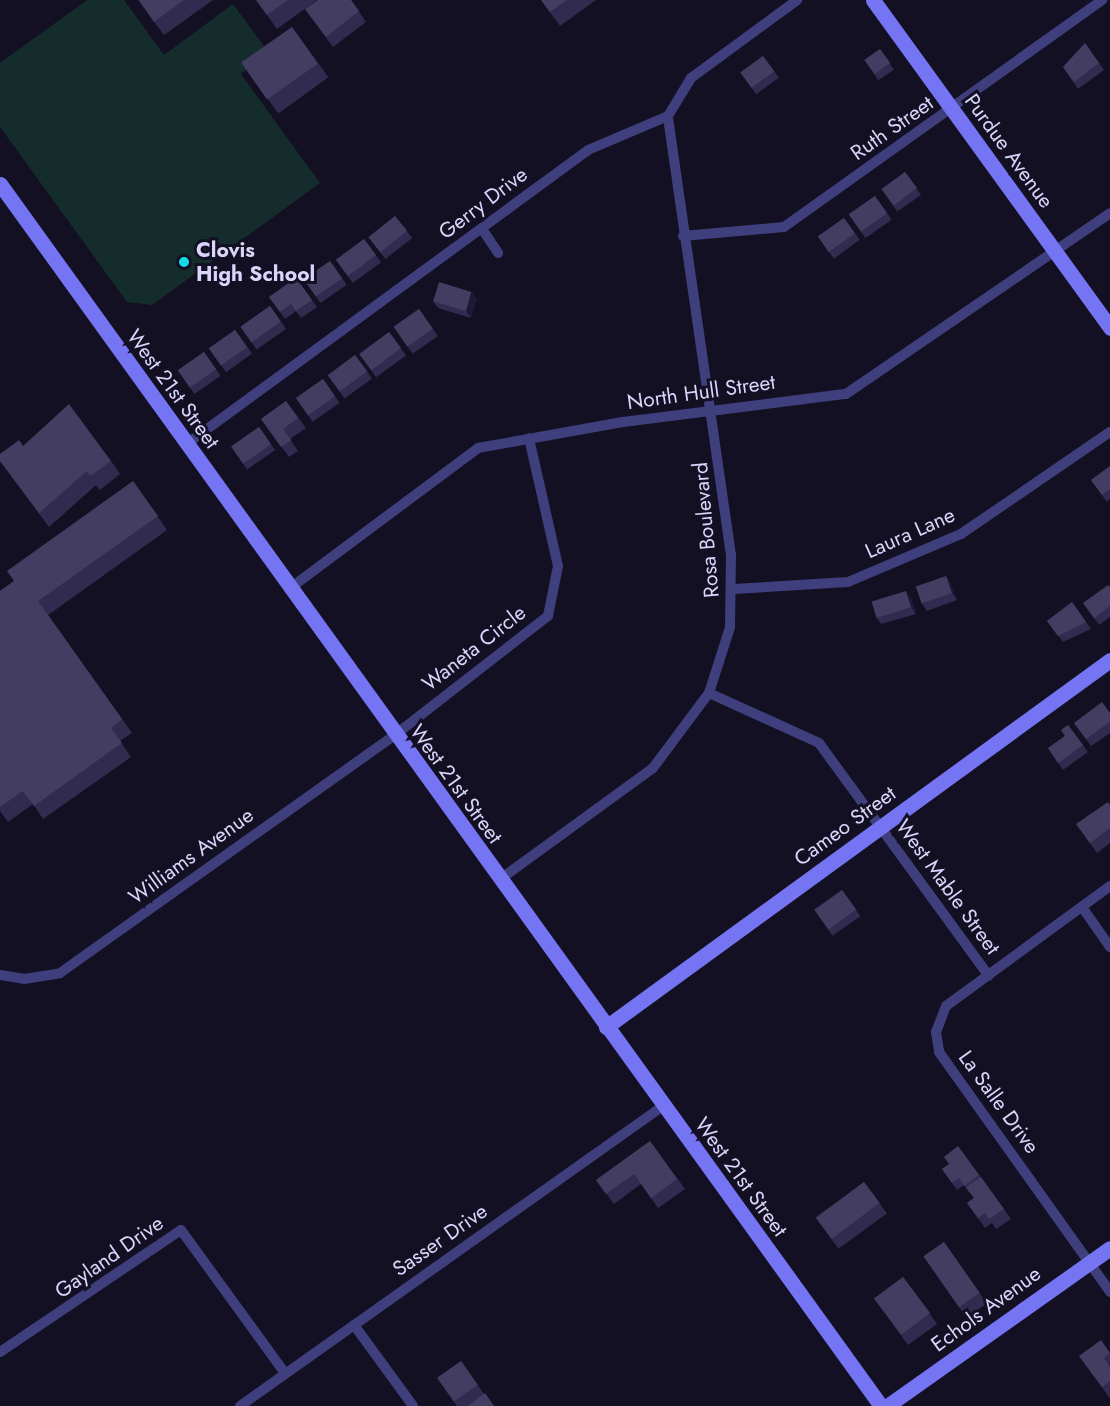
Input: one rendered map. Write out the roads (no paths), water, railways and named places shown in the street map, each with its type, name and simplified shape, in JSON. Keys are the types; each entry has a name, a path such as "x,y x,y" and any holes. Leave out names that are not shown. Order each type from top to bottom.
{"main road":[{"name":"Purdue Avenue","path":"873,0 1110,328"},
{"name":"West 21st Street","path":"0,184 188,443 289,589 881,1406"},
{"name":"Cameo Street","path":"606,1027 1110,660"},
{"name":"Echols Avenue","path":"887,1406 1110,1248"}],"street":[{"path":"668,116 691,78 798,0"},
{"name":"Ruth Street","path":"683,236 784,227 952,110 1102,0"},
{"name":"Gerry Drive","path":"188,443 588,150 668,116"},
{"name":"Rosa Boulevard","path":"499,880 653,768 709,693 730,627 734,589 713,412 683,236 668,116"},
{"name":"North Hull Street","path":"289,589 478,448 529,438 846,394 1110,213"},
{"path":"482,229 498,253"},
{"name":"Laura Lane","path":"734,589 848,582 961,534 1110,432"},
{"name":"Waneta Circle","path":"395,735 548,616 558,566 529,438"},
{"name":"West Mable Street","path":"709,693 819,743 988,976"},
{"name":"Williams Avenue","path":"0,975 54,976 395,735"},
{"name":"La Salle Drive","path":"1110,886 946,1006 936,1032 939,1052 1110,1292"},
{"path":"1082,907 1110,947"},
{"name":"Sasser Drive","path":"240,1406 663,1106"},
{"name":"Gayland Drive","path":"0,1352 182,1230 285,1373"},
{"path":"354,1325 413,1406"}],"place":[{"name":"Clovis High School","path":"184,262"}]}
